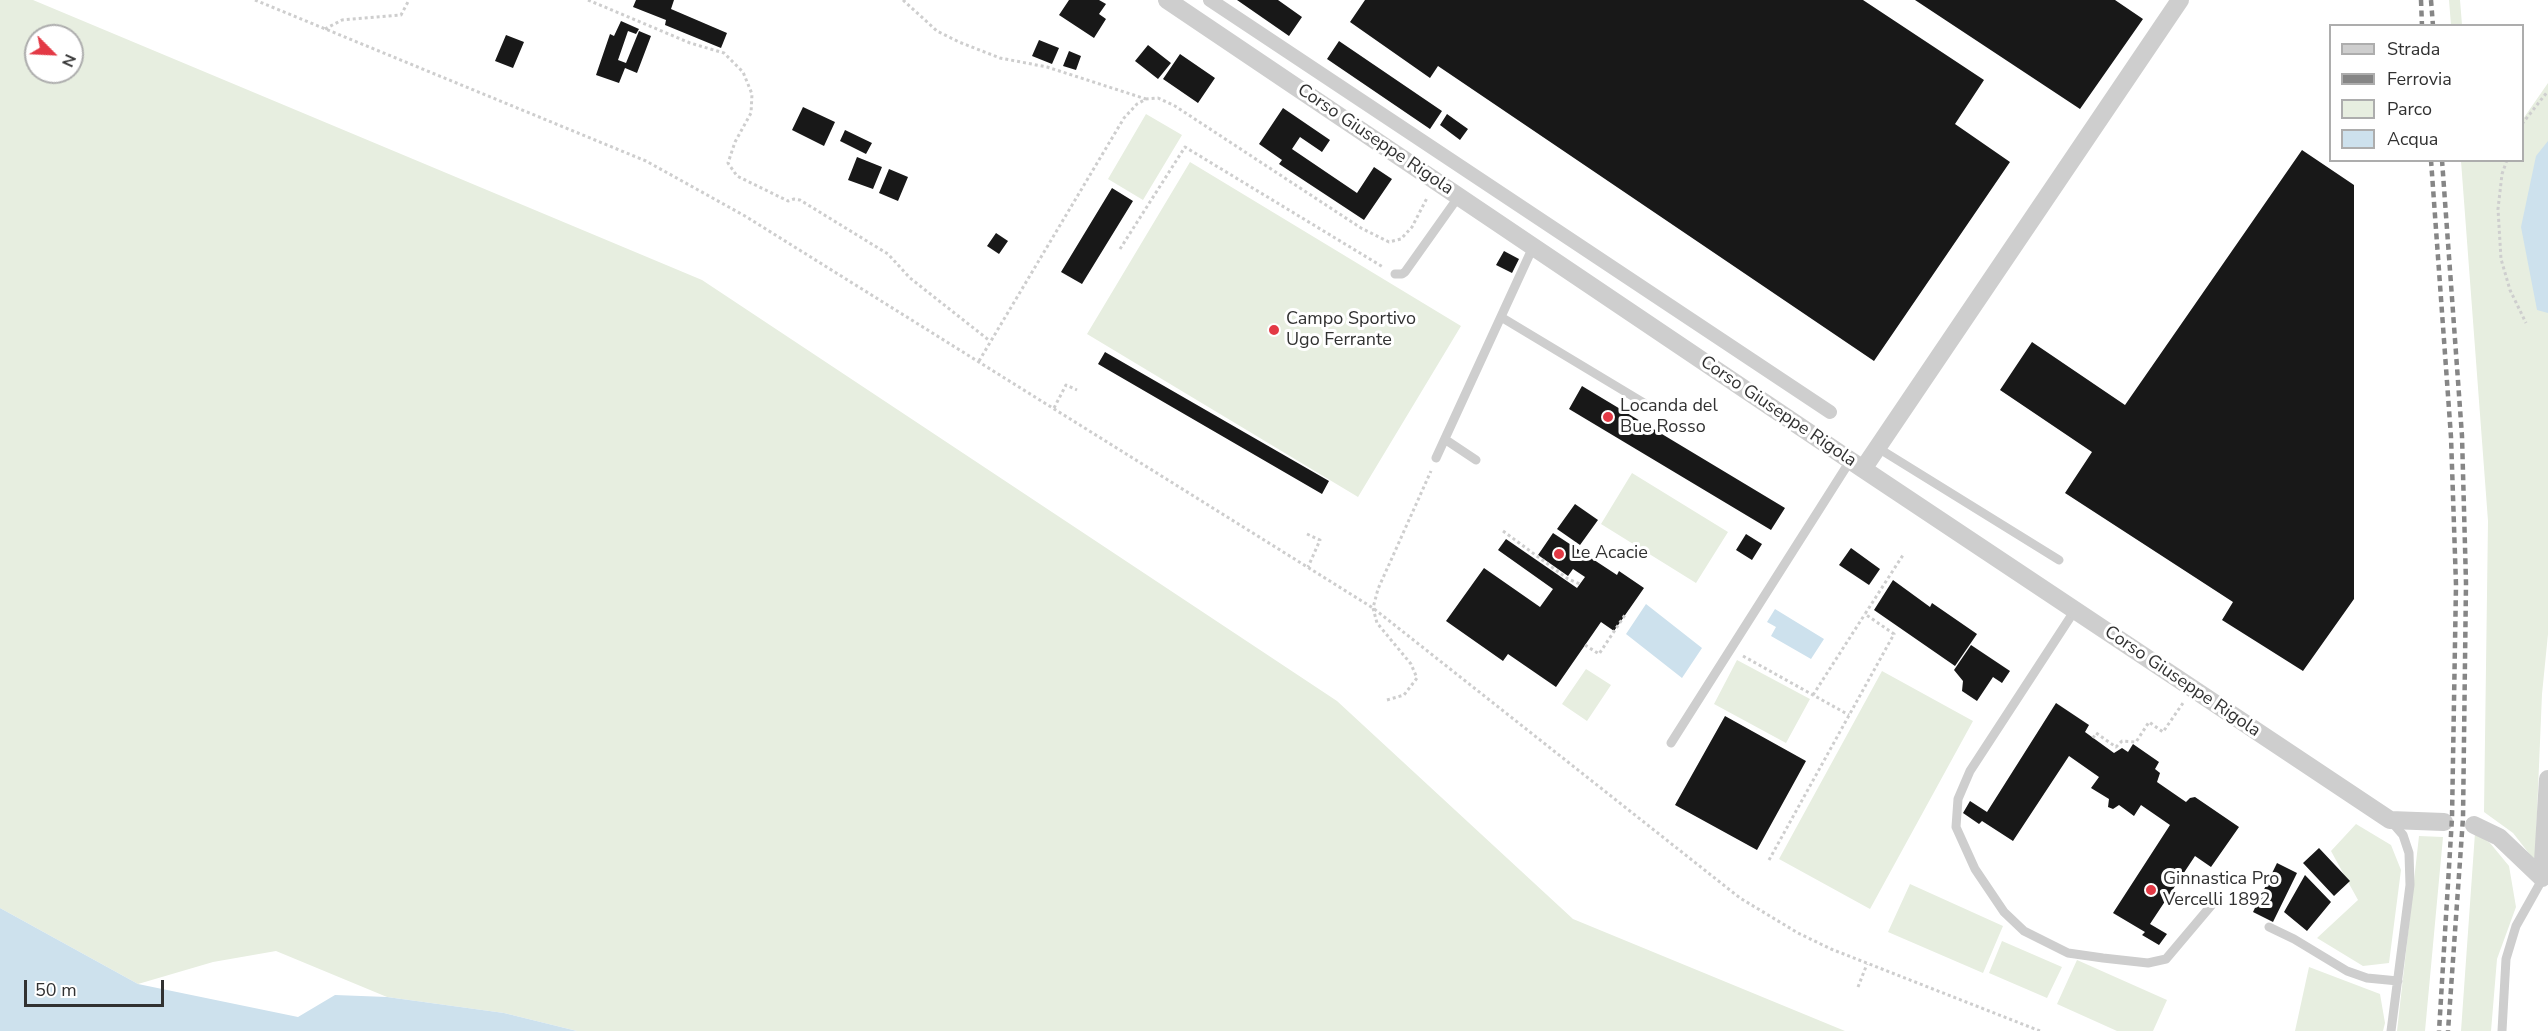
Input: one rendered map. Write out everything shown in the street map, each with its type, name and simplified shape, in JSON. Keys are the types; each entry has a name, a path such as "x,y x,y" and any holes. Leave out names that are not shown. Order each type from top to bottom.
{"street":[{"name":"Corso Giuseppe Rigola","path":"1167,0 1857,465 2390,820"},
{"path":"1210,0 1830,412"},
{"path":"1857,465 1878,448 2180,0"},
{"path":"2545,878 2548,779"},
{"path":"2390,820 2444,822"},
{"path":"2474,825 2499,837 2545,878"}],"lane":[{"path":"1395,274 1405,272 1459,196"},
{"path":"1436,458 1533,247"},
{"path":"1501,317 1644,404"},
{"path":"1446,440 1476,460"},
{"path":"1878,448 2059,560"},
{"path":"1671,743 1731,649 1857,465"},
{"path":"2075,610 1970,771 1958,799 1956,826 1975,869 2004,912 2024,931 2068,953 2103,958 2148,963 2166,959 2216,901"},
{"path":"2390,820 2403,835 2409,853 2409,885 2391,1031"},
{"path":"2502,1031 2506,960 2516,926 2545,878"},
{"path":"2269,927 2294,939 2347,971 2367,978 2398,981"}],"path":[{"path":"255,0 646,161 746,216 1373,608 1740,898 1798,933 1867,963 2040,1031"},
{"path":"325,29 342,20 401,15 409,0"},
{"path":"588,0 690,43 724,53 743,72 752,94 751,113 735,142 728,163 737,176 788,201 800,200 888,254 910,278 990,341"},
{"path":"903,0 937,31 1000,58 1047,67 1175,106 1361,228 1389,242 1401,239 1412,227 1426,200 1432,179"},
{"path":"2524,123 2548,91"},
{"path":"979,361 1124,117 1137,104 1146,99"},
{"path":"1120,249 1185,147 1395,274"},
{"path":"2506,162 2502,174 2498,209 2501,259 2510,290 2526,324"},
{"path":"1054,408 1066,385 1077,390"},
{"path":"1387,700 1404,695 1417,678 1411,664 1377,623 1373,608 1378,590 1436,458"},
{"path":"1503,531 1568,579 1580,584"},
{"path":"1307,534 1320,540 1308,567"},
{"path":"1813,695 1903,555"},
{"path":"1769,860 1894,634 1865,614"},
{"path":"1585,645 1599,654 1625,615"},
{"path":"1731,649 1849,715"},
{"path":"2093,738 2096,733 2116,747 2122,741 2136,742 2149,722 2163,732 2182,704"},
{"path":"1858,987 1867,963"}],"green space":[{"path":"0,0 33,0 702,280 1337,701 1573,919 1845,1031 577,1031 504,1013 387,997 276,951 213,962 138,984 0,908"},
{"path":"2449,0 2460,0 2462,24 2451,24"},
{"path":"2548,83 2548,634 2542,694 2535,861 2513,833 2484,812 2488,521 2461,162 2524,162 2524,118"},
{"path":"1146,114 1182,135 1143,200 1108,179"},
{"name":"Campo Sportivo Ugo Ferrante","path":"1190,162 1461,326 1358,497 1087,334"},
{"path":"1632,473 1728,532 1696,583 1601,524"},
{"path":"1737,660 1810,699 1786,743 1714,704"},
{"path":"1586,669 1611,685 1587,721 1562,704"},
{"path":"1882,671 1973,721 1870,909 1779,859"},
{"path":"2356,824 2391,845 2401,870 2389,963 2363,966 2317,938 2358,900 2331,851"},
{"path":"2475,833 2490,843 2509,866 2516,907 2497,959 2491,1031 2461,1031"},
{"path":"2419,836 2443,837 2425,1031 2397,1031"},
{"path":"1910,884 2003,926 1983,973 1888,932"},
{"path":"2002,941 2062,967 2047,998 1989,973"},
{"path":"2077,960 2167,1000 2153,1031 2117,1031 2057,1004"},
{"path":"2309,967 2380,994 2385,1023 2383,1031 2295,1031"}],"water":[{"path":"2548,141 2548,313 2537,310 2521,227 2536,156"},
{"path":"1646,604 1702,648 1682,678 1626,634"},
{"path":"1775,609 1824,639 1811,659 1771,636 1776,627 1767,622"},
{"path":"0,908 138,984 298,1017 335,995 387,997 504,1013 577,1031 0,1031"}],"building":[{"path":"636,0 674,0 671,9 727,33 721,48 665,25 666,20 633,7"},
{"path":"1069,0 1099,0 1106,4 1099,14 1106,19 1094,38 1059,15"},
{"path":"1237,0 1278,0 1302,17 1289,36"},
{"path":"1365,0 1863,0 1984,80 1955,124 2010,162 1874,361 1438,66 1430,78 1350,22"},
{"path":"1915,0 2115,0 2143,19 2080,109"},
{"path":"621,21 639,29 636,34 628,31 618,60 626,63 639,31 651,36 637,73 625,68 619,83 596,75 610,34 614,36"},
{"path":"506,35 524,42 513,68 495,61"},
{"path":"1039,40 1059,48 1052,64 1032,56"},
{"path":"1339,41 1442,111 1430,129 1327,59"},
{"path":"1148,45 1171,63 1158,79 1135,61"},
{"path":"1069,51 1081,56 1076,70 1063,66"},
{"path":"1180,54 1215,78 1198,103 1163,79"},
{"path":"803,107 835,122 824,146 792,130"},
{"path":"1283,108 1330,140 1322,152 1300,137 1292,149 1357,193 1374,167 1392,179 1364,220 1279,164 1282,160 1259,144"},
{"path":"1447,114 1468,129 1460,140 1440,125"},
{"path":"845,130 872,143 866,154 840,141"},
{"path":"2302,150 2354,185 2354,599 2303,671 2222,620 2233,602 2065,493 2092,452 2000,390 2032,342 2125,405"},
{"path":"857,157 882,167 873,189 848,180"},
{"path":"889,169 908,177 898,201 879,193"},
{"path":"1112,188 1133,201 1082,284 1061,272"},
{"path":"996,233 1008,241 999,254 987,246"},
{"path":"1504,251 1519,259 1512,273 1496,265"},
{"path":"1105,352 1329,481 1322,494 1098,364"},
{"path":"1582,386 1785,508 1771,530 1569,409"},
{"path":"1575,504 1598,520 1580,545 1557,529"},
{"path":"1553,533 1617,575 1619,571 1644,588 1614,631 1601,622 1556,687 1508,654 1503,661 1446,621 1484,568 1540,607 1553,589 1498,550 1506,539 1577,588 1585,577 1573,569 1568,576 1538,555"},
{"path":"1746,534 1762,544 1752,560 1736,550"},
{"path":"1851,548 1880,569 1869,585 1839,565"},
{"path":"1893,580 1930,607 1932,603 1977,634 1955,666 1874,610"},
{"path":"1971,645 2010,671 2002,683 1993,677 1977,701 1962,691 1963,681 1954,670"},
{"path":"2056,703 2089,725 2085,732 2114,753 2122,748 2128,752 2133,744 2159,762 2155,769 2160,773 2157,782 2186,802 2195,797 2239,827 2211,867 2195,856 2150,924 2167,934 2159,945 2142,935 2145,932 2113,913 2170,825 2141,805 2134,816 2119,805 2113,809 2108,807 2109,799 2091,788 2099,777 2069,756 2013,841 1982,821 1979,824 1963,813 1970,801 1987,812"},
{"path":"1725,716 1806,761 1757,850 1675,805"},
{"path":"2319,848 2350,881 2334,896 2303,863"},
{"path":"2277,863 2297,873 2273,922 2253,912"},
{"path":"2305,875 2331,902 2307,931 2284,912"}],"railway":[{"path":"2421,0 2422,24"},
{"path":"2431,0 2433,24"},
{"path":"2431,162 2451,437 2456,585 2452,818 2439,1031"},
{"path":"2442,162 2462,436 2466,583 2463,818 2448,1031"}],"place":[{"name":"Campo Sportivo Ugo Ferrante","path":"1274,330"},
{"name":"Locanda del Bue Rosso","path":"1608,417"},
{"name":"Le Acacie","path":"1559,554"},
{"name":"Ginnastica Pro Vercelli 1892","path":"2151,890"}]}
